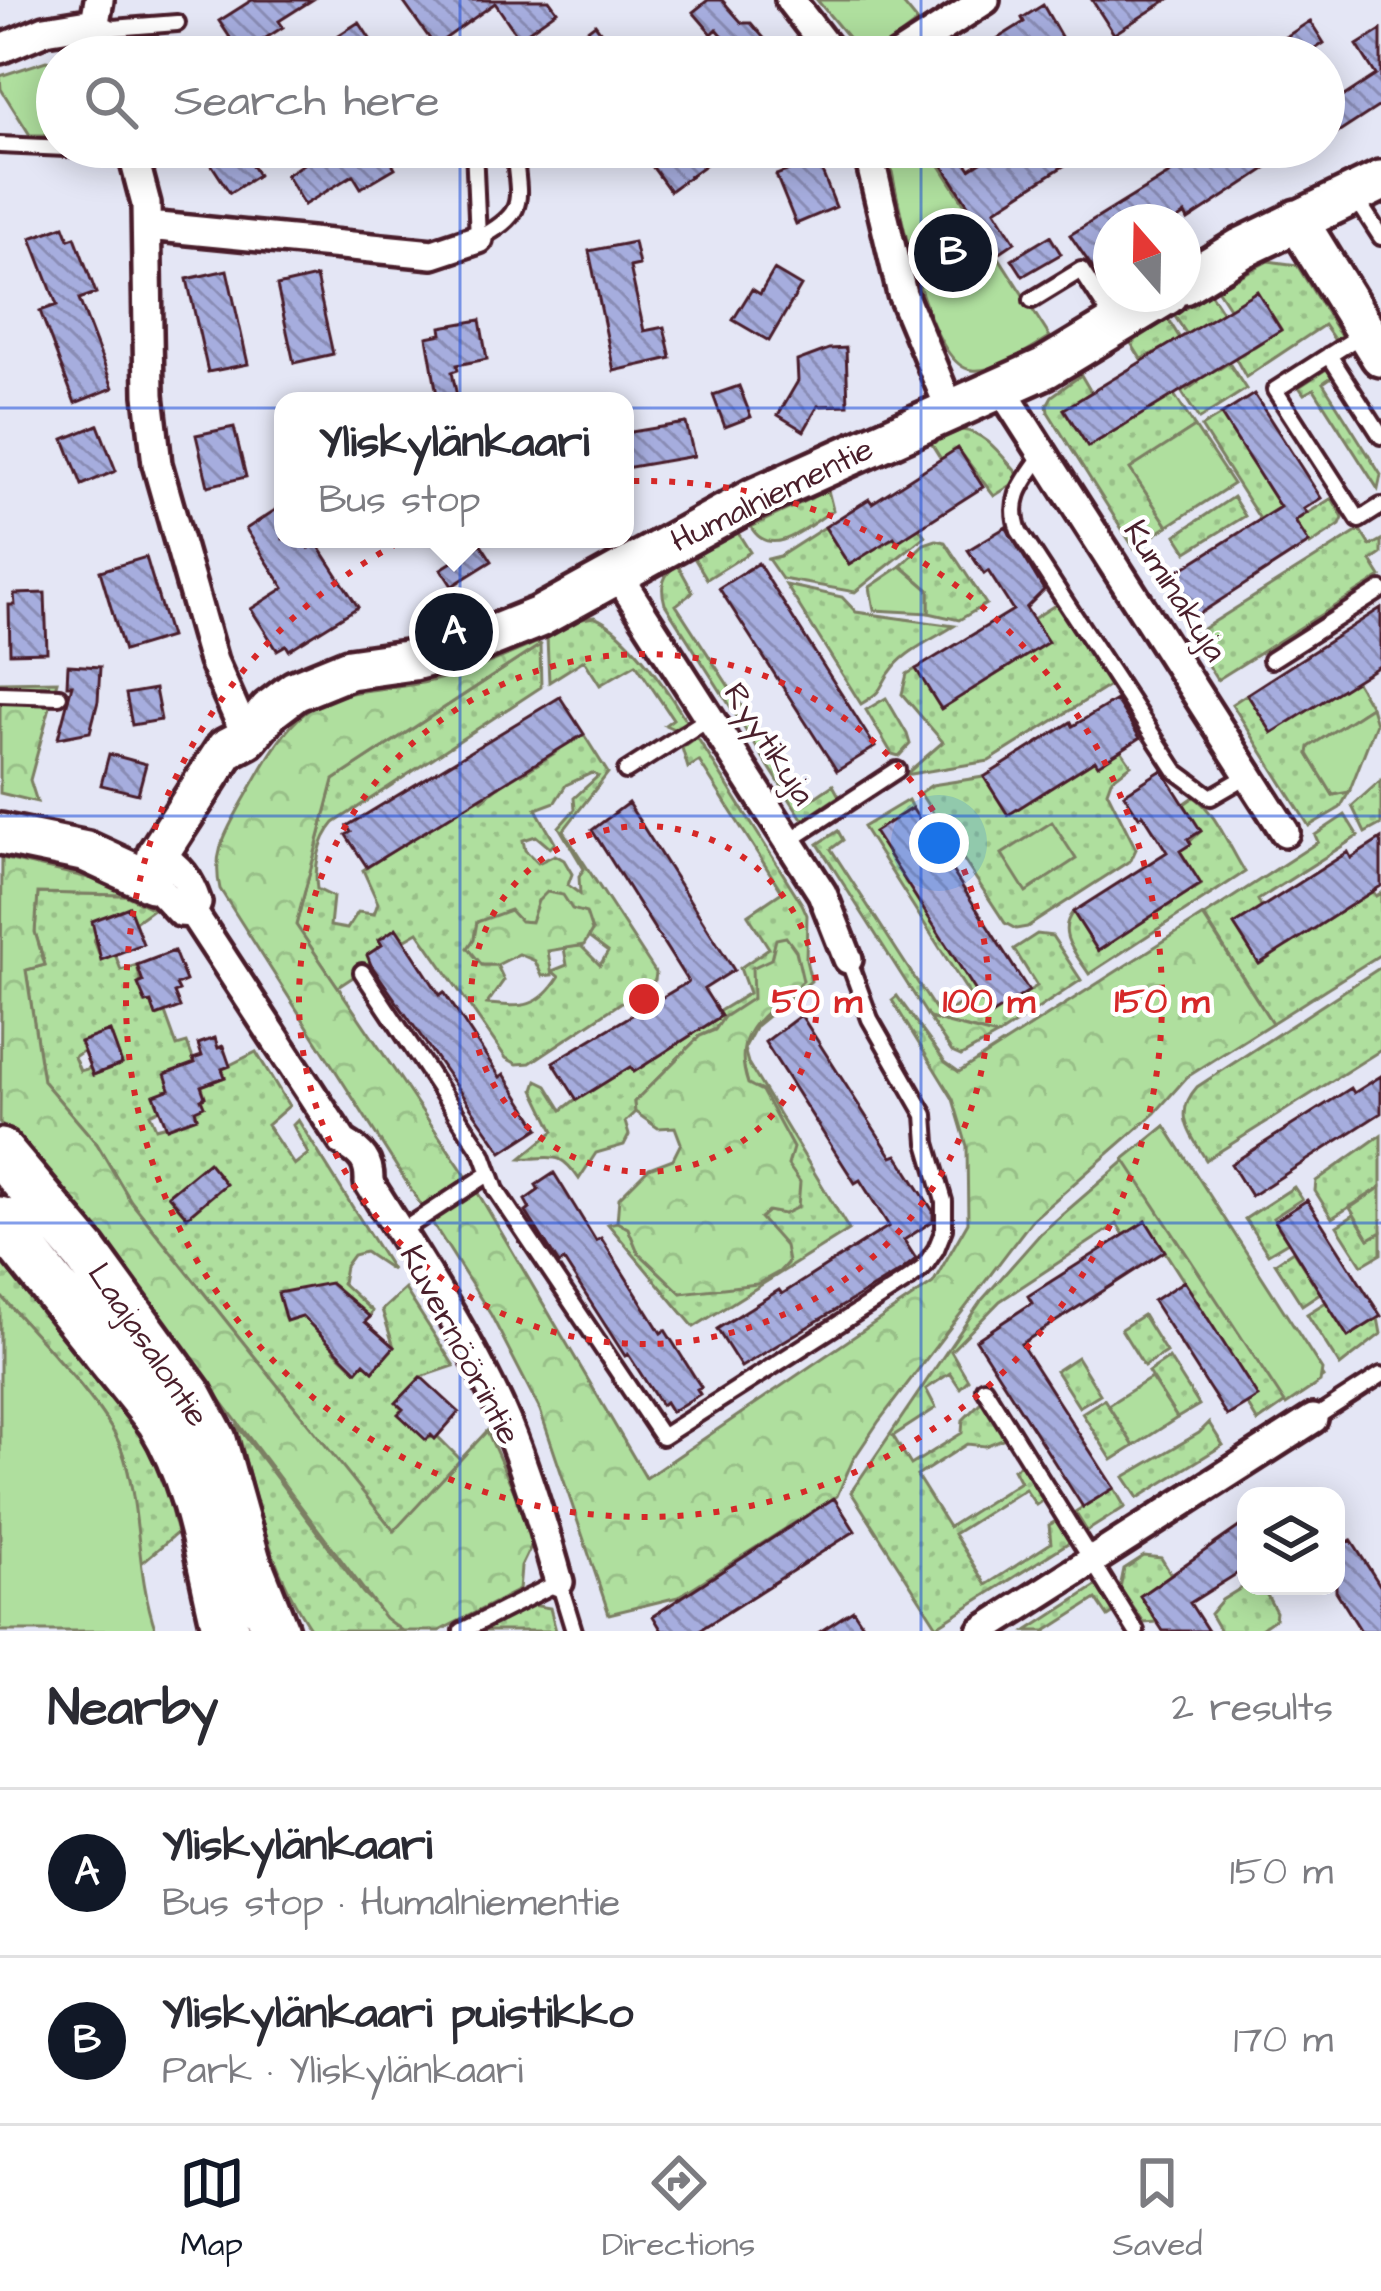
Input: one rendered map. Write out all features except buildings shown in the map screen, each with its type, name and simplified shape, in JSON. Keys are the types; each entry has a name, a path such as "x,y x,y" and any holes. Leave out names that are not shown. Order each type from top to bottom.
{"main road":[{"name":"Laajasalontie","path":"0,1152 85,1253 190,1397 213,1441 247,1561 275,1631"},
{"name":"Laajasalontie","path":"0,1220 160,1420 179,1451 193,1483 226,1631"}],"street":[{"path":"790,0 818,36"},
{"path":"929,36 985,0"},
{"path":"0,49 97,11"},
{"path":"137,168 148,226 149,394 157,464 213,661 247,738"},
{"path":"872,168 902,295 951,411"},
{"path":"1201,274 1367,187"},
{"path":"1297,220 1373,344"},
{"path":"148,226 433,254 478,239"},
{"name":"Humalniementie","path":"163,868 247,761 247,738 270,710 319,679 467,646 539,617 753,499 1002,390 1139,312"},
{"name":"Kuminakuja","path":"1002,390 1285,832"},
{"name":"Ryytikuja","path":"616,574 822,892 848,959"},
{"name":"Kuvernöörintie","path":"0,834 163,868 180,912 193,913 343,1142 361,1152 369,1166 369,1183 456,1322 506,1423 559,1582"},
{"path":"982,1631 1313,1419"}],"lane":[{"path":"97,11 112,28 177,23"},
{"path":"0,145 36,146"},
{"path":"475,168 478,239 511,221 518,205 515,168"},
{"path":"1367,187 1381,237"},
{"path":"1032,300 1081,269 1117,326"},
{"path":"1373,344 1329,355 1275,390 1359,520 1381,506"},
{"path":"1329,355 1381,436"},
{"path":"1043,454 1014,495 1019,531 1176,771 1211,797 1249,775"},
{"path":"1271,660 1381,590"},
{"path":"0,694 59,696"},
{"path":"626,771 710,718"},
{"path":"789,841 897,770"},
{"path":"362,972 662,1438 909,1279 936,1249 944,1228 944,1201 927,1142 925,1115 869,1019 848,959"},
{"path":"400,1232 488,1174"},
{"path":"1313,1419 1381,1376"},
{"path":"984,1388 1136,1631"},
{"path":"462,1631 559,1582 574,1631"}],"green space":[{"path":"817,0 900,0 918,22 899,36 847,36"},
{"path":"36,64 36,135 30,135 1,89 0,76"},
{"path":"891,168 941,168 1050,337 992,368 972,370 955,361 927,308"},
{"path":"1268,261 1297,265 1342,338 1336,342 1324,325 1246,377 1233,354 1281,329 1257,292 1230,309 1217,289"},
{"path":"1210,293 1223,313 1188,336 1174,315 1201,312 1201,298"},
{"path":"1168,319 1181,340 1141,359 1131,343"},
{"path":"1229,363 1246,389 1199,419 1179,388 1184,385 1187,390 1216,365 1219,369"},
{"path":"1328,368 1333,376 1323,383 1381,475 1378,489 1314,389 1304,394 1299,387"},
{"path":"1081,375 1091,392 1064,410 1089,447 1173,393 1195,427 1131,470 1168,526 1134,548 1048,412 1052,396"},
{"path":"1221,415 1280,507 1260,519 1201,427"},
{"path":"1195,427 1233,484 1168,526 1130,469"},
{"path":"961,430 979,435 1000,453 1019,475 1013,484 994,496 958,449 941,459 931,443"},
{"path":"828,490 833,510 790,537 769,541 751,527"},
{"path":"1233,497 1245,516 1187,552 1176,535"},
{"path":"1332,498 1343,518 1340,525 1310,545 1295,521"},
{"path":"825,527 849,565 861,558 858,553 919,528 925,536 855,592 782,579 768,559"},
{"path":"1360,530 1370,546 1381,540 1381,554 1371,561 1381,577 1217,680 1190,637"},
{"path":"738,533 750,552 707,579 693,556"},
{"path":"945,542 986,604 959,620 929,613 929,590 901,566 924,544"},
{"path":"678,565 693,592 676,605 805,804 833,785 839,796 803,820 665,604 664,582"},
{"path":"901,566 929,590 929,613 874,610 870,587"},
{"path":"786,585 842,597 856,612 954,626 907,655 879,691 861,704"},
{"path":"1060,602 1112,684 989,761 905,775 943,742 902,694 907,674 916,669 942,708 954,701 951,696 973,689 1047,643 1033,619"},
{"path":"594,617 634,649 688,724 674,729 665,725 673,719 636,664 600,685 584,660 549,682 547,638 577,620"},
{"path":"540,645 541,687 334,823 319,854 317,889 333,897 330,926 347,929 358,912 374,914 378,903 363,870 478,796 482,800 518,770 522,774 555,753 553,748 570,737 573,742 584,735 608,773 563,831 656,973 655,980 530,1063 517,1064 506,1058 418,932 404,940 396,929 379,939 382,945 368,955 373,964 338,987 296,925 334,780","holes":["592,773 598,776 574,798 575,809 559,827 584,869 579,876 580,894 568,885 572,874 564,860 555,855 538,863 525,850 523,840 536,836 550,848 555,843 536,809 555,802 566,785","538,901 572,909 592,931 588,937 608,952 600,965 581,946 564,948 567,965 552,971 559,977 544,996 519,1005 487,1004 504,980 497,965 482,965 474,939 477,922 510,911 520,921 532,922"]},
{"path":"540,645 334,780 296,925 481,1198 646,1478 933,1283 968,1222 967,1146 953,1099 892,1000 897,996 945,1062 959,1072 1203,916 1272,1023 1187,1077 1155,1113 1032,1220 879,1421 853,1460 837,1496 678,1597 609,1614 540,1410 491,1315 220,889 218,877 222,844 242,803 282,737 313,707 344,695 458,674"},
{"path":"1355,680 1371,707 1310,747 1308,754 1333,795 1349,792 1340,808 1309,826 1232,704 1247,694 1272,732"},
{"path":"57,681 30,780 37,802 0,793 0,682"},
{"path":"886,698 910,744 899,756 892,754 866,710"},
{"path":"1371,707 1376,723 1349,792 1333,795 1308,754 1309,747"},
{"path":"697,737 807,915 806,960 811,981 756,1026 744,1049 849,1230 694,1327 608,1224 617,1222 628,1228 638,1252 681,1293 721,1285 737,1287 771,1232 760,1218 768,1211 784,1214 788,1165 748,1084 740,1051 749,1029 802,981 771,959 754,998 700,1036 634,1102 635,1112 625,1122 629,1135 624,1145 596,1153 579,1179 560,1159 521,1158 554,1131 534,1090 537,1081 547,1086 562,1110 603,1078 607,1081 630,1067 634,1071 749,993 740,968 769,948 748,915 782,892 699,761 688,768 682,748"},
{"path":"1121,750 1131,765 1111,780 1107,791 1136,849 1131,860 1027,927 1016,929 1005,923 920,793 932,785 984,777 1008,815 1095,760 1098,764"},
{"path":"1381,780 1381,824 1365,833 1352,806"},
{"path":"1194,797 1215,820 1245,872 1089,974 1067,936 1073,912 1097,950 1172,903 1186,888 1189,892 1201,885 1180,851 1201,831 1184,804"},
{"path":"908,800 912,808 875,832 991,1014 1037,986 1014,949 1037,934 1052,936 1081,980 997,1036 929,1018 818,844 838,831 843,840 831,849 940,1017 971,997 863,827"},
{"path":"1345,815 1358,836 1258,900 1262,908 1235,926 1260,964 1270,957 1268,952 1289,945 1373,891 1376,896 1381,893 1381,954 1272,1023 1204,916 1318,842 1315,835"},
{"path":"1052,822 1076,859 1026,892 1002,854"},
{"path":"2,858 111,883 125,895 38,893 35,932 45,965 26,970 43,1081 97,1144 131,1202 394,1531 487,1431 535,1538 521,1567 519,1590 439,1631 402,1631 385,1618 77,1210 0,1123"},
{"path":"547,892 563,895 572,909 586,913 592,931 584,945 548,951 552,975 542,976 535,961 519,954 497,965 482,965 468,948 477,922 510,910 520,921 531,922 538,901"},
{"path":"38,893 125,895 153,909 135,922 129,907 94,940 101,959 115,954 121,970 137,965 145,1003 151,1002 156,1016 165,1013 177,1046 187,1043 203,1085 225,1077 222,1069 256,1052 289,1106 267,1125 294,1165 308,1154 293,1125 298,1120 392,1270 365,1252 353,1255 345,1266 342,1283 372,1311 370,1317 334,1286 279,1293 286,1320 316,1312 344,1338 334,1350 356,1371 364,1363 373,1371 394,1347 382,1310 405,1289 454,1366 421,1377 397,1403 426,1439 437,1436 461,1460 394,1532 131,1201 97,1144 43,1081 26,970 45,965 35,932","holes":["110,1032 122,1064 93,1075 90,1068 80,1071 74,1057","200,1081 205,1096 203,1106 195,1110 197,1117 156,1128 150,1114 160,1109 155,1095"]},
{"path":"786,937 796,951 803,981 755,1024 748,1035 743,1065 748,1084 762,1091 793,1148 788,1165 800,1182 798,1207 784,1214 768,1211 760,1218 785,1246 788,1262 757,1284 681,1293 638,1252 628,1228 617,1222 619,1198 649,1168 673,1159 681,1143 675,1127 658,1128 635,1112 634,1102 700,1036 715,1030 724,1017 753,998 752,968 771,959 776,939"},
{"path":"1381,967 1381,1050 1206,1160 1186,1124 1186,1106 1197,1087"},
{"path":"929,1018 997,1036 961,1056 952,1052"},
{"path":"1165,1126 1323,1377 1258,1422 1247,1404 1257,1396 1146,1222 1124,1235 1117,1224 1000,1301 951,1351 968,1380 960,1388 950,1373 926,1389 936,1408 893,1436 911,1465 962,1433 963,1420 982,1401 1005,1438 985,1446 967,1444 917,1476 949,1527 1020,1482 1013,1469 1021,1464 1043,1500 1036,1505 1025,1489 954,1534 986,1585 1051,1543 1049,1525 1058,1520 1071,1541 937,1626 851,1492 981,1301 1041,1233"},
{"path":"1165,1126 1322,1370 1320,1382 1286,1405 1124,1159"},
{"path":"1381,1135 1381,1187 1332,1218 1315,1191 1316,1181"},
{"path":"1294,1187 1302,1199 1273,1218 1288,1242 1268,1254 1245,1219"},
{"path":"1381,1187 1381,1232 1369,1239 1350,1208"},
{"path":"1354,1215 1369,1239 1381,1232 1381,1254 1362,1265 1337,1226"},
{"path":"1293,1251 1320,1293 1302,1305 1275,1263"},
{"path":"0,1256 138,1429 164,1483 177,1533 139,1565 131,1487 119,1443 81,1386 0,1295"},
{"path":"0,1295 84,1390 121,1448 156,1631 0,1631"},
{"path":"1326,1302 1348,1337 1378,1318 1381,1334 1340,1366 1307,1314"},
{"path":"1143,1315 1166,1352 1144,1366 1121,1329"},
{"path":"1077,1357 1100,1394 1079,1407 1056,1371"},
{"path":"1169,1358 1199,1405 1177,1418 1148,1372"},
{"path":"1151,1378 1177,1418 1134,1446 1108,1405"},
{"path":"1104,1399 1134,1446 1112,1460 1082,1413"},
{"path":"1209,1423 1223,1445 1138,1498 1124,1477"},
{"path":"236,1424 363,1593 402,1631 312,1631 274,1557"},
{"path":"1114,1488 1125,1507 1087,1531 1075,1512"},
{"path":"1144,1556 1161,1558 1172,1576 1157,1622 1144,1623 1120,1588 1124,1569"},
{"path":"1099,1584 1117,1611 1108,1617 1096,1599 1046,1631 1027,1631"},
{"path":"1237,1591 1237,1595 1267,1595 1275,1619 1258,1631 1220,1631 1210,1614"},
{"path":"532,1605 550,1608 556,1631 481,1631"}],"place":[{"name":"Yliskylänkaari puistikko","path":"953,253"},
{"name":"Yliskylänkaari","path":"454,632"}]}
